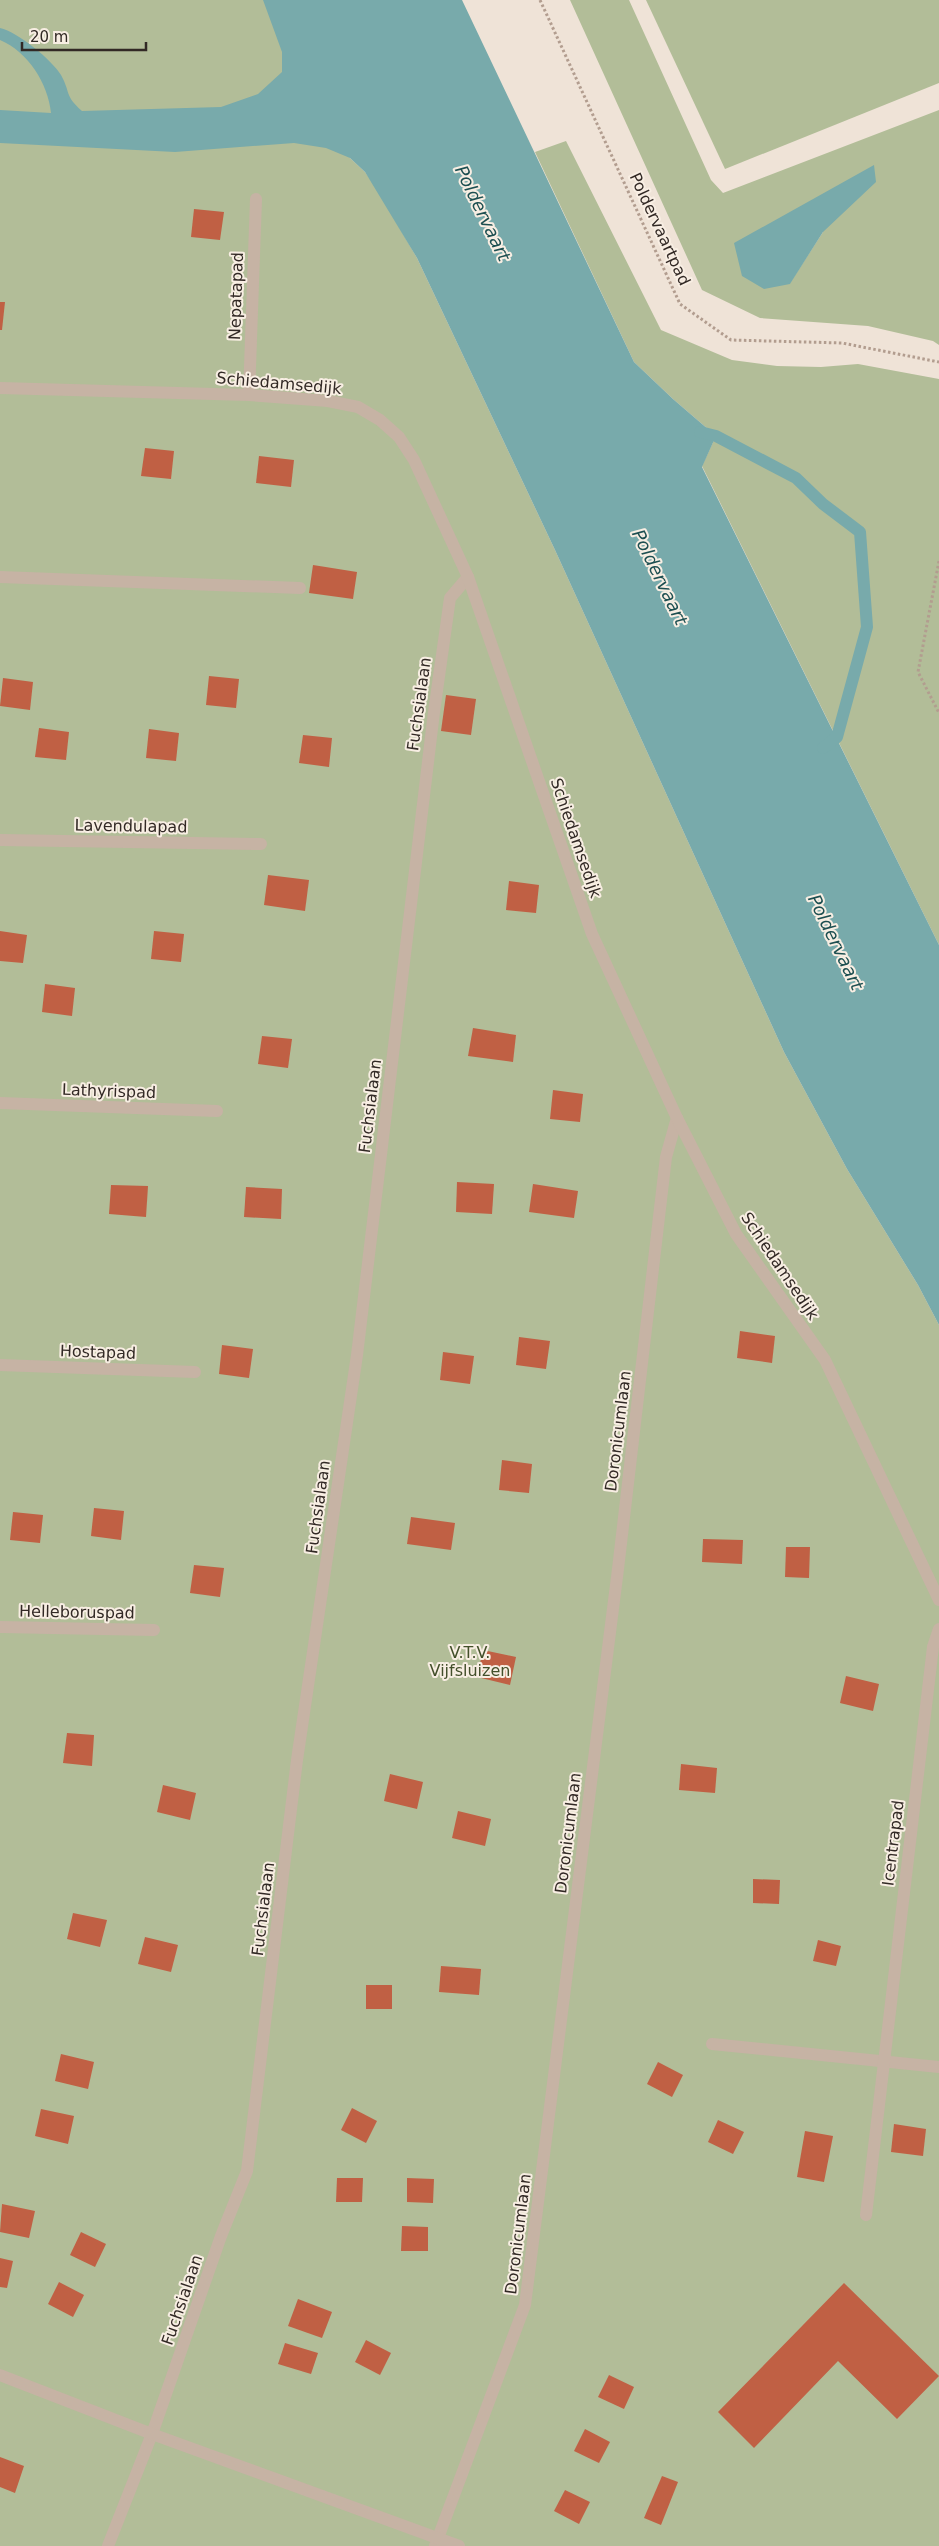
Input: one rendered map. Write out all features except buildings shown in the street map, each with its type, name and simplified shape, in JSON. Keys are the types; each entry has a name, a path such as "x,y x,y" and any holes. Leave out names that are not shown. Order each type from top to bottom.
{"street":[{"name":"Nepatapad","path":"249,394 256,200"},
{"name":"Schiedamsedijk","path":"0,388 249,394 348,405 358,407 380,420 399,436 414,460 468,577 592,934 677,1118 736,1234 825,1360 939,1600"},
{"path":"0,577 300,588"},
{"name":"Fuchsialaan","path":"108,2546 152,2434 221,2236 247,2171 297,1760 357,1355 434,712 450,598 468,577"},
{"name":"Lavendulapad","path":"0,840 261,844"},
{"name":"Lathyrispad","path":"0,1103 217,1111"},
{"name":"Doronicumlaan","path":"437,2542 525,2305 618,1569 666,1157 677,1118"},
{"name":"Hostapad","path":"0,1365 195,1372"},
{"name":"Helleboruspad","path":"0,1627 154,1630"},
{"name":"Icentrapad","path":"866,2215 933,1647 939,1630"},
{"path":"712,2044 939,2067"},
{"path":"0,2375 437,2542 459,2546"}],"path":[{"name":"Poldervaartpad","path":"540,0 680,304 731,340 842,343 939,362"},
{"path":"939,561 918,672 939,713"}],"green space":[{"name":"V.T.V. Vijfsluizen","path":"0,0 269,0 350,158 365,172 377,189 417,258 555,550 784,1052 847,1169 918,1285 939,1325 939,2546 0,2546"},
{"path":"570,0 629,0 711,180 723,193 939,110 939,345 933,341 868,326 760,318 702,290","holes":["823,232 790,283 735,243"]},
{"path":"646,0 939,0 939,83 725,169"},
{"path":"566,141 661,330 732,360 777,366 821,367 858,364 939,379 939,945 702,466 716,436 634,362 535,152"}],"water":[{"name":"Poldervaart","path":"263,0 462,0 634,362 716,436 702,467 939,945 939,1325 918,1285 847,1169 784,1052 555,550 417,258 365,172 350,158 326,148 294,143 175,152 0,143 0,110 51,113 46,91 35,70 19,52 0,40 0,28 16,35 34,47 57,69 64,81 68,94 82,111 221,107 258,94 282,72 282,52"},
{"path":"874,165 876,182 823,232 790,284 764,289 742,276 734,243"}],"waterway":[{"path":"700,432 716,436 796,478 823,504 860,532 867,627 837,737 823,748"}]}
